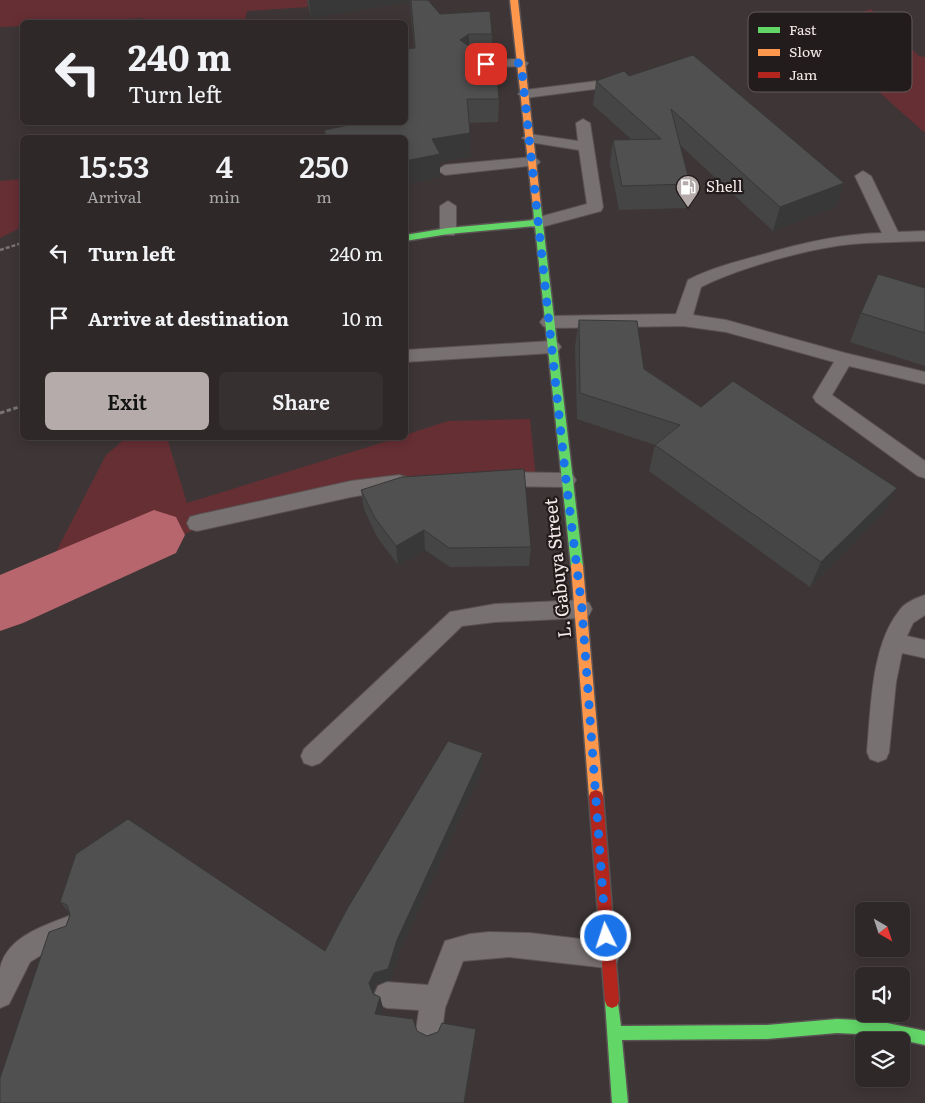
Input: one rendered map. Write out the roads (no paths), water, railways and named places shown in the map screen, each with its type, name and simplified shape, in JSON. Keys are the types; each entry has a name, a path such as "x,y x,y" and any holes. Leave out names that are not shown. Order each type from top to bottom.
{"street":[{"name":"L. Gabuya Street","path":"514,0 582,609 607,955 620,1103"},
{"path":"408,238 448,231 538,222"},
{"path":"614,1033 671,1031 767,1032 837,1026 878,1028 925,1038"}],"lane":[{"path":"471,70 522,68"},
{"path":"525,94 633,81"},
{"path":"538,222 596,207 583,123"},
{"path":"529,138 588,147"},
{"path":"445,170 532,162"},
{"path":"863,176 892,237"},
{"path":"448,206 448,231"},
{"path":"683,320 694,284 715,273 807,247 851,239 925,236"},
{"path":"549,322 593,323 683,320 726,326 845,359 925,378"},
{"path":"408,356 552,347"},
{"path":"845,359 822,397 925,471"},
{"path":"481,479 566,477"},
{"path":"197,522 351,490 414,481"},
{"path":"878,752 885,676 895,642 906,617 925,604"},
{"path":"312,756 457,618 495,613 582,609"},
{"path":"895,642 925,649"},
{"path":"0,996 21,953 45,938 69,928"},
{"path":"429,1031 435,998 454,950 470,945 546,947 607,955"},
{"path":"387,995 435,998"}],"waterway":[{"path":"0,604 154,535"}],"place":[{"name":"Shell","path":"688,208"}]}
